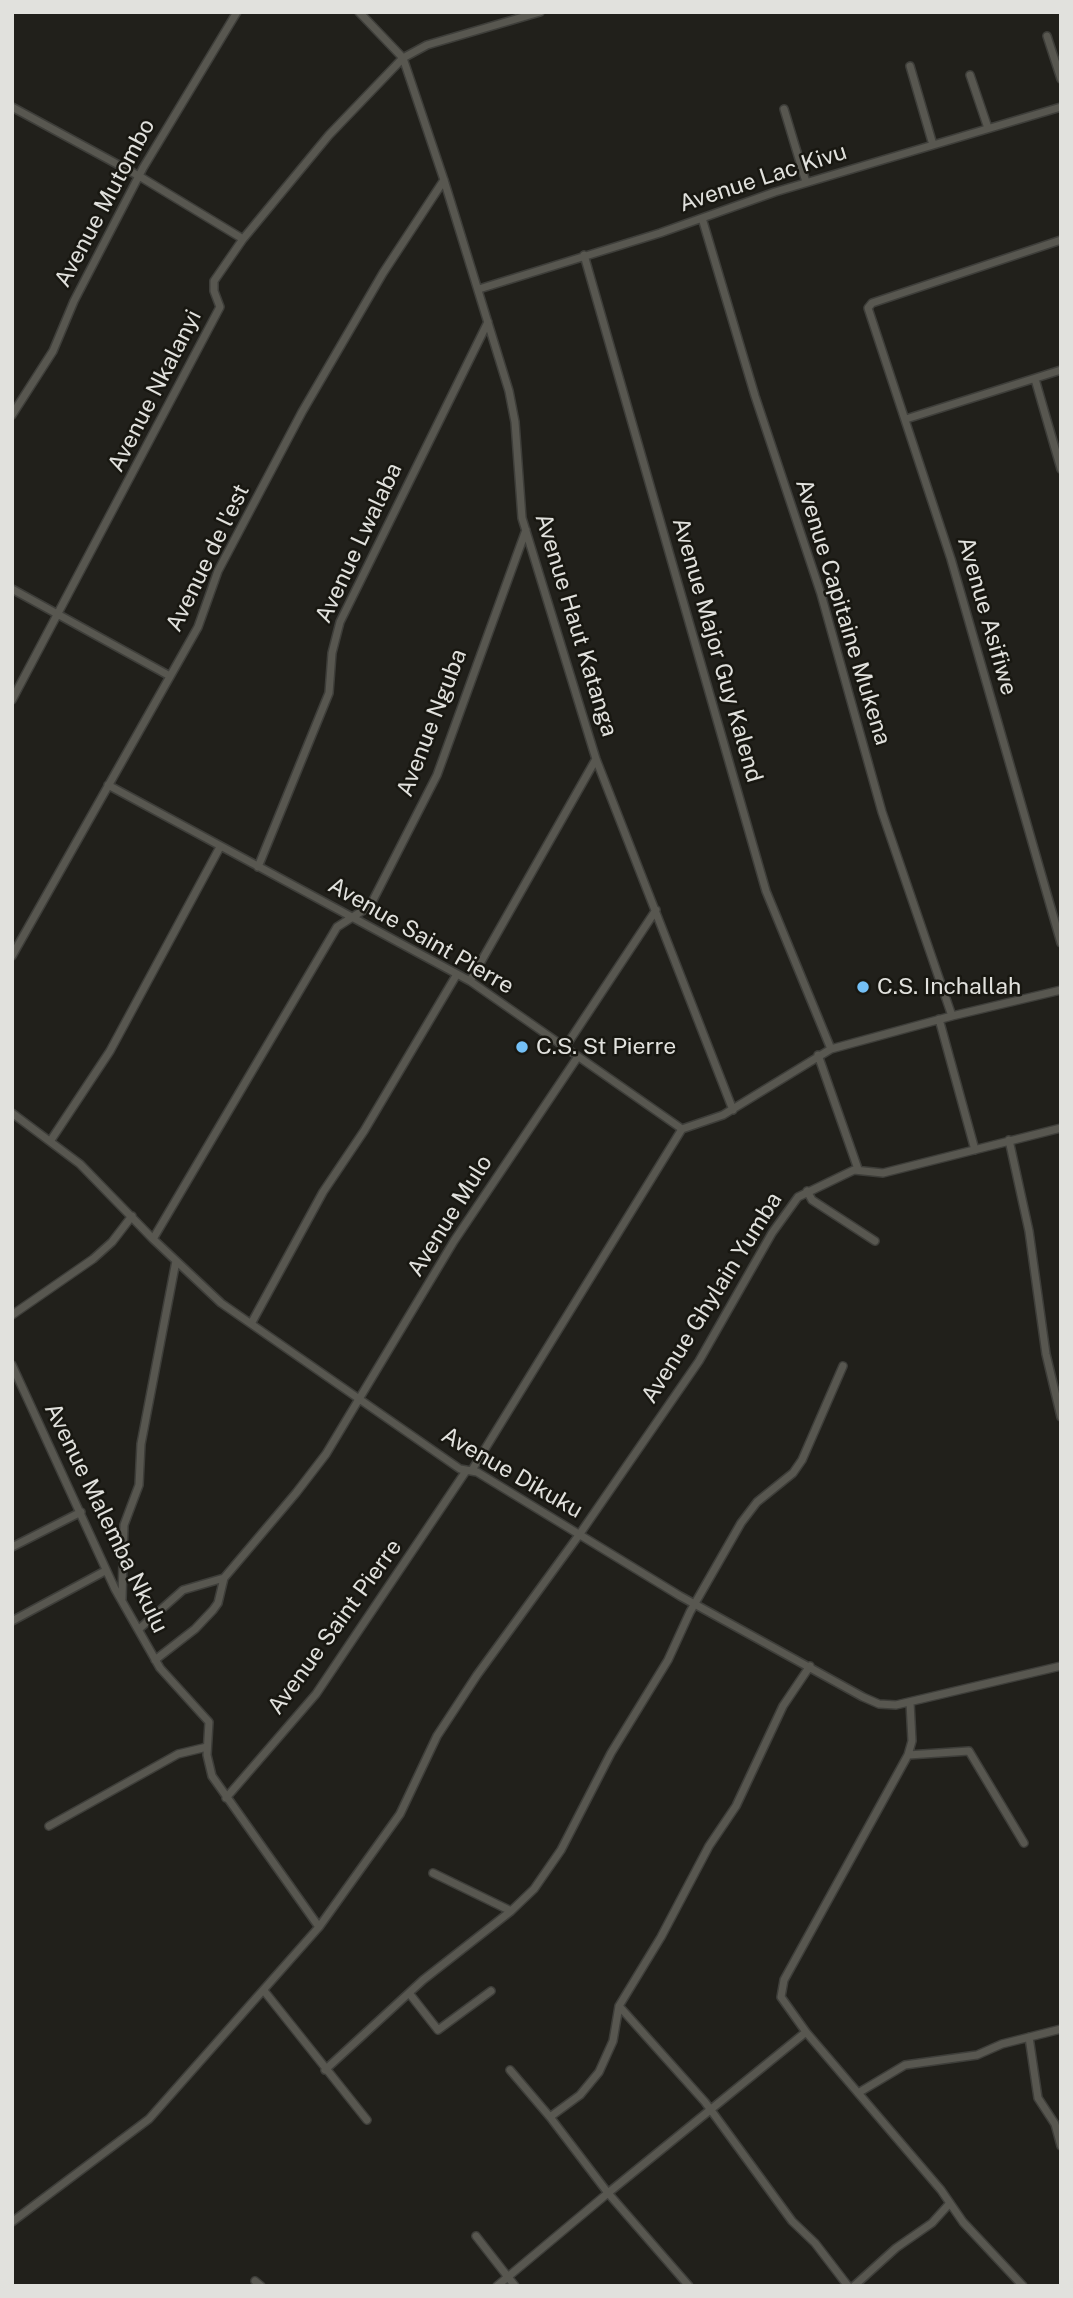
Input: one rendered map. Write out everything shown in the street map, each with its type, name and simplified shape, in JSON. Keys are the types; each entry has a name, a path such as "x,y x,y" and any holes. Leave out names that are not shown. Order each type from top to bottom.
{"street":[{"name":"Avenue Mutombo","path":"12,415 53,351 74,300 139,176 237,12"},
{"path":"359,12 402,58 427,45 540,12"},
{"path":"1047,36 1061,79"},
{"name":"Avenue Haut Katanga","path":"402,58 479,289 515,422 521,508 526,530 596,759 733,1110"},
{"name":"Avenue Nkalanyi","path":"12,700 219,309 214,281 243,239 329,135 402,58"},
{"path":"910,66 933,145"},
{"path":"970,75 988,128"},
{"path":"12,107 139,176 243,239"},
{"name":"Avenue Lac Kivu","path":"479,289 806,182 1061,107"},
{"path":"784,108 806,182"},
{"name":"Avenue de l'est","path":"12,956 198,626 218,570 302,412 383,273 444,180"},
{"name":"Avenue Capitaine Mukena","path":"702,218 755,396 821,594 882,811 952,1016"},
{"name":"Avenue Asifiwe","path":"1061,240 870,304 868,309 951,559 1061,943"},
{"name":"Avenue Major Guy Kalend","path":"584,255 766,891 831,1049"},
{"name":"Avenue Lwalaba","path":"258,867 329,693 332,653 340,622 488,322"},
{"path":"906,419 1061,370"},
{"path":"1035,379 1061,469"},
{"name":"Avenue Nguba","path":"153,1239 337,927 370,906 437,775 526,530"},
{"path":"12,589 168,675"},
{"path":"470,981 596,759"},
{"name":"Avenue Saint Pierre","path":"108,785 470,981 682,1129 469,1471 316,1694 226,1798"},
{"path":"51,1140 110,1051 220,847"},
{"path":"564,1049 656,910"},
{"path":"252,1322 323,1192 364,1131 457,974"},
{"path":"682,1129 706,1123 733,1110 831,1049 939,1019 1061,990"},
{"path":"939,1019 975,1150"},
{"path":"818,1055 858,1169"},
{"name":"Avenue Mulo","path":"224,1578 296,1493 360,1399 454,1241 577,1058"},
{"name":"Avenue Dikuku","path":"12,1113 51,1140 96,1178 153,1239 221,1303 360,1399 469,1471 694,1604 879,1704 910,1702 1061,1666"},
{"path":"875,1241 817,1203 807,1191 858,1169 883,1173 1061,1128"},
{"path":"1009,1140 1030,1231 1046,1354 1061,1417"},
{"name":"Avenue Ghylain Yumba","path":"12,2222 149,2119 265,1992 319,1927 400,1814 447,1719 699,1361 772,1233 790,1206 807,1191"},
{"path":"12,1315 93,1259 113,1242 132,1216"},
{"path":"122,1599 125,1569 124,1529 139,1485 141,1444 176,1261"},
{"name":"Avenue Malemba Nkulu","path":"12,1365 106,1571 155,1660 209,1722 207,1747 210,1770 226,1798 319,1927"},
{"path":"325,2070 409,1993 512,1911 534,1889 561,1850 611,1753 674,1649 694,1604 745,1517 798,1467 843,1366"},
{"path":"12,1547 81,1512"},
{"path":"12,1621 106,1571"},
{"path":"139,1629 183,1590 224,1578 218,1603 213,1610 195,1629 155,1660"},
{"path":"550,2117 595,2080 613,2041 619,2006 661,1937 709,1846 736,1806 783,1706 810,1666"},
{"path":"910,1702 912,1741 908,1755 784,1980 782,2000 963,2222 1023,2286"},
{"path":"49,1826 178,1754 207,1747"},
{"path":"908,1755 969,1751 1024,1843"},
{"path":"433,1873 512,1911"},
{"path":"409,1993 438,2030 491,1991"},
{"path":"265,1992 367,2120"},
{"path":"619,2006 709,2108 782,2208 815,2243 848,2286"},
{"path":"858,2093 905,2065 978,2055 1061,2029"},
{"path":"497,2286 709,2108 806,2032"},
{"path":"1029,2037 1038,2098 1056,2127 1061,2146"},
{"path":"510,2070 608,2193 689,2286"},
{"path":"854,2286 884,2258 932,2223 950,2203"},
{"path":"476,2236 515,2286"}],"place":[{"name":"C.S. Inchallah","path":"863,987"},
{"name":"C.S. St Pierre","path":"522,1047"}]}
